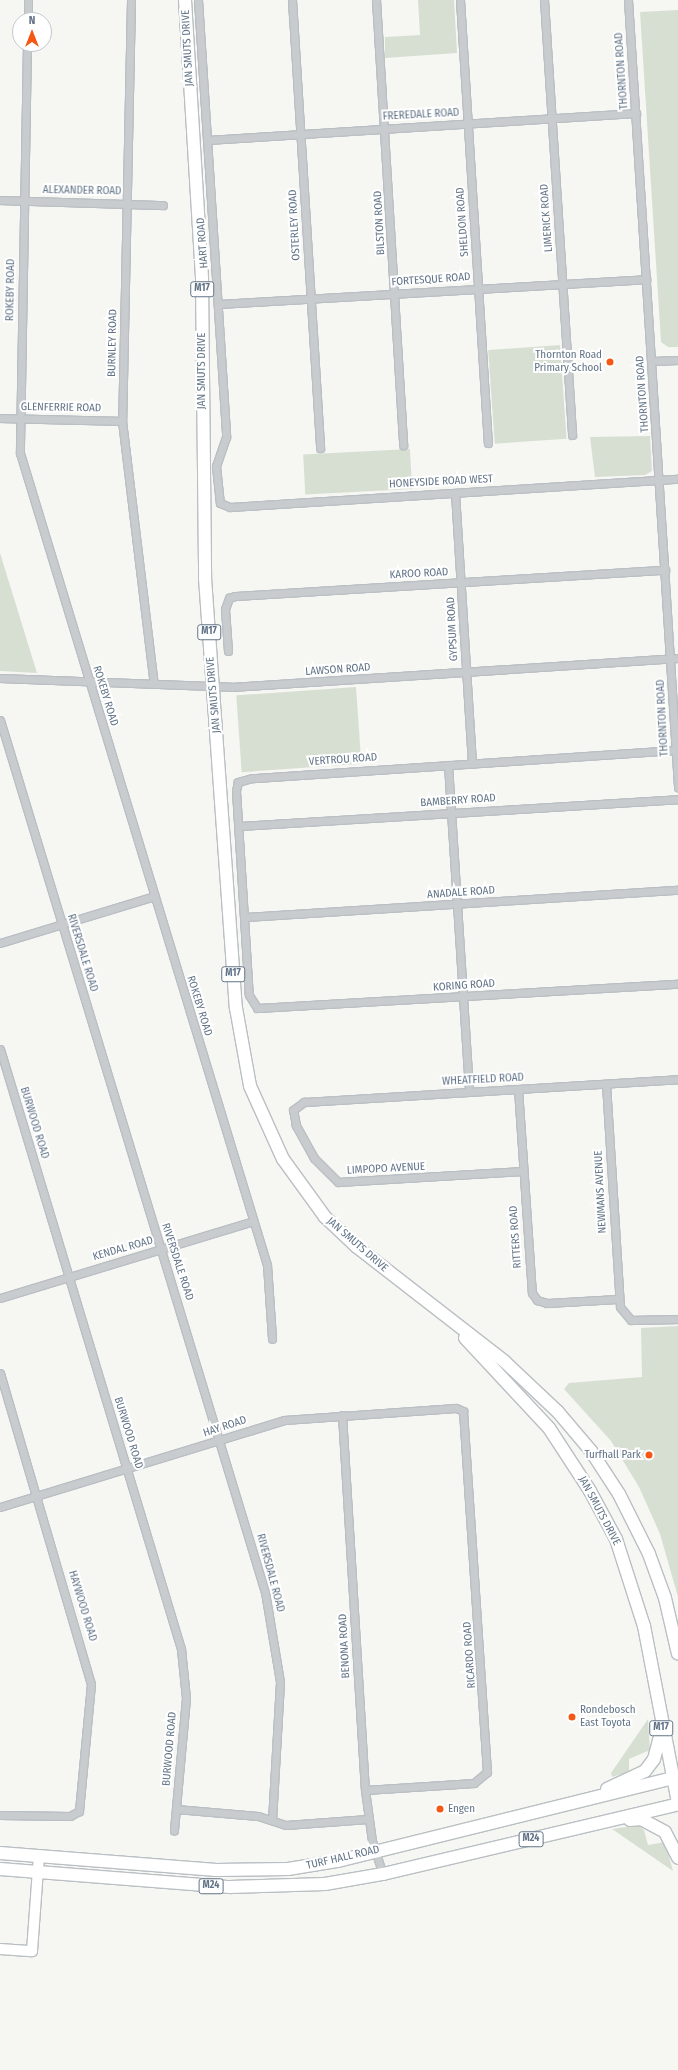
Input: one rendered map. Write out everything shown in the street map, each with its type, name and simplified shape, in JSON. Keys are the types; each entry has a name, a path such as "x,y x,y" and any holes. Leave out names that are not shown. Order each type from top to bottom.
{"main road":[{"name":"JAN SMUTS DRIVE","path":"185,0 202,280 205,578 214,686 236,1008 252,1090 274,1144 307,1195 347,1239 532,1387 591,1451 619,1494 647,1549 665,1598 678,1654"},
{"name":"JAN SMUTS DRIVE","path":"422,1298 537,1414 599,1506 616,1539 644,1626 661,1725 675,1778 678,1803"},
{"path":"579,1802 645,1771 660,1744 661,1725"},
{"name":"TURF HALL ROAD","path":"0,1853 216,1870 267,1870 313,1866 675,1778"},
{"name":"TURF HALL ROAD","path":"0,1869 255,1888 325,1884 383,1874 678,1803"},
{"path":"597,1823 641,1819 655,1824 665,1832 678,1858"}],"street":[{"path":"28,0 28,12"},
{"name":"BURNLEY ROAD","path":"131,0 122,421 154,684"},
{"name":"HART ROAD","path":"198,0 226,437 216,466 218,499 223,505"},
{"name":"OSTERLEY ROAD","path":"292,0 320,448"},
{"name":"BILSTON ROAD","path":"376,0 404,445"},
{"name":"SHELDON ROAD","path":"460,0 488,443"},
{"name":"LIMERICK ROAD","path":"544,0 572,435"},
{"name":"THORNTON ROAD","path":"628,0 665,570 674,658 678,787"},
{"name":"ROKEBY ROAD","path":"27,52 18,418 20,453 268,1272 272,1339"},
{"name":"FREREDALE ROAD","path":"207,140 636,113"},
{"name":"ALEXANDER ROAD","path":"0,200 163,205"},
{"name":"FORTESQUE ROAD","path":"218,304 646,279"},
{"path":"652,361 678,360"},
{"name":"GLENFERRIE ROAD","path":"0,418 122,421"},
{"name":"HONEYSIDE ROAD WEST","path":"223,505 455,493 678,479"},
{"name":"GYPSUM ROAD","path":"455,493 472,763"},
{"name":"KAROO ROAD","path":"228,651 225,609 229,598 235,596 665,570"},
{"name":"LAWSON ROAD","path":"0,678 214,686 466,672 674,658"},
{"name":"RIVERSDALE ROAD","path":"0,720 265,1592 278,1661 280,1705 272,1820"},
{"name":"VERTROU ROAD","path":"253,1006 236,786 246,778 676,750"},
{"path":"448,765 469,1091"},
{"name":"BAMBERRY ROAD","path":"238,826 678,799"},
{"name":"ANADALE ROAD","path":"245,917 678,890"},
{"path":"0,943 155,896"},
{"name":"KORING ROAD","path":"253,1006 262,1010 678,984"},
{"name":"BURWOOD ROAD","path":"0,1049 127,1468 183,1661 186,1698 174,1830"},
{"name":"WHEATFIELD ROAD","path":"293,1110 304,1102 678,1079"},
{"name":"NEWMANS AVENUE","path":"606,1084 618,1299"},
{"name":"RITTERS ROAD","path":"518,1089 530,1279 535,1298 547,1303 618,1299"},
{"name":"LIMPOPO AVENUE","path":"293,1110 296,1125 314,1158 338,1182 523,1172"},
{"name":"KENDAL ROAD","path":"0,1298 253,1221"},
{"path":"618,1299 622,1313 631,1320 678,1319"},
{"name":"HAYWOOD ROAD","path":"0,1373 37,1495 91,1684 80,1809 70,1816 41,1814 0,1815"},
{"name":"HAY ROAD","path":"0,1507 284,1420 456,1408 464,1411"},
{"name":"RICARDO ROAD","path":"365,1790 474,1782 487,1772 464,1411"},
{"name":"BENONA ROAD","path":"342,1415 365,1790 368,1819 375,1851 383,1874"},
{"path":"176,1809 272,1820 286,1825 368,1819"},
{"path":"0,1949 32,1951 39,1856"}],"shaded area":[{"path":"418,0 454,0 457,53 385,58 385,37 420,35"},
{"path":"678,10 678,347 668,347 661,342 640,12"},
{"path":"560,345 567,439 495,444 488,350"},
{"path":"650,436 652,471 645,475 595,477 590,437"},
{"path":"410,449 412,489 305,495 303,455"},
{"path":"0,553 37,673 0,671"},
{"path":"356,687 361,764 242,772 236,695"},
{"name":"Turfhall Park","path":"678,1326 678,1597 660,1534 639,1487 611,1441 564,1389 569,1383 642,1377 641,1328"},
{"path":"648,1719 650,1750 629,1759 629,1772 612,1777 611,1773"},
{"path":"638,1825 644,1830 648,1845 665,1842 673,1871 612,1829"}],"place":[{"name":"Thornton Road Primary School","path":"610,362"},
{"name":"Turfhall Park","path":"649,1455"},
{"name":"Rondebosch East Toyota","path":"572,1717"},
{"name":"Engen","path":"440,1809"}]}
